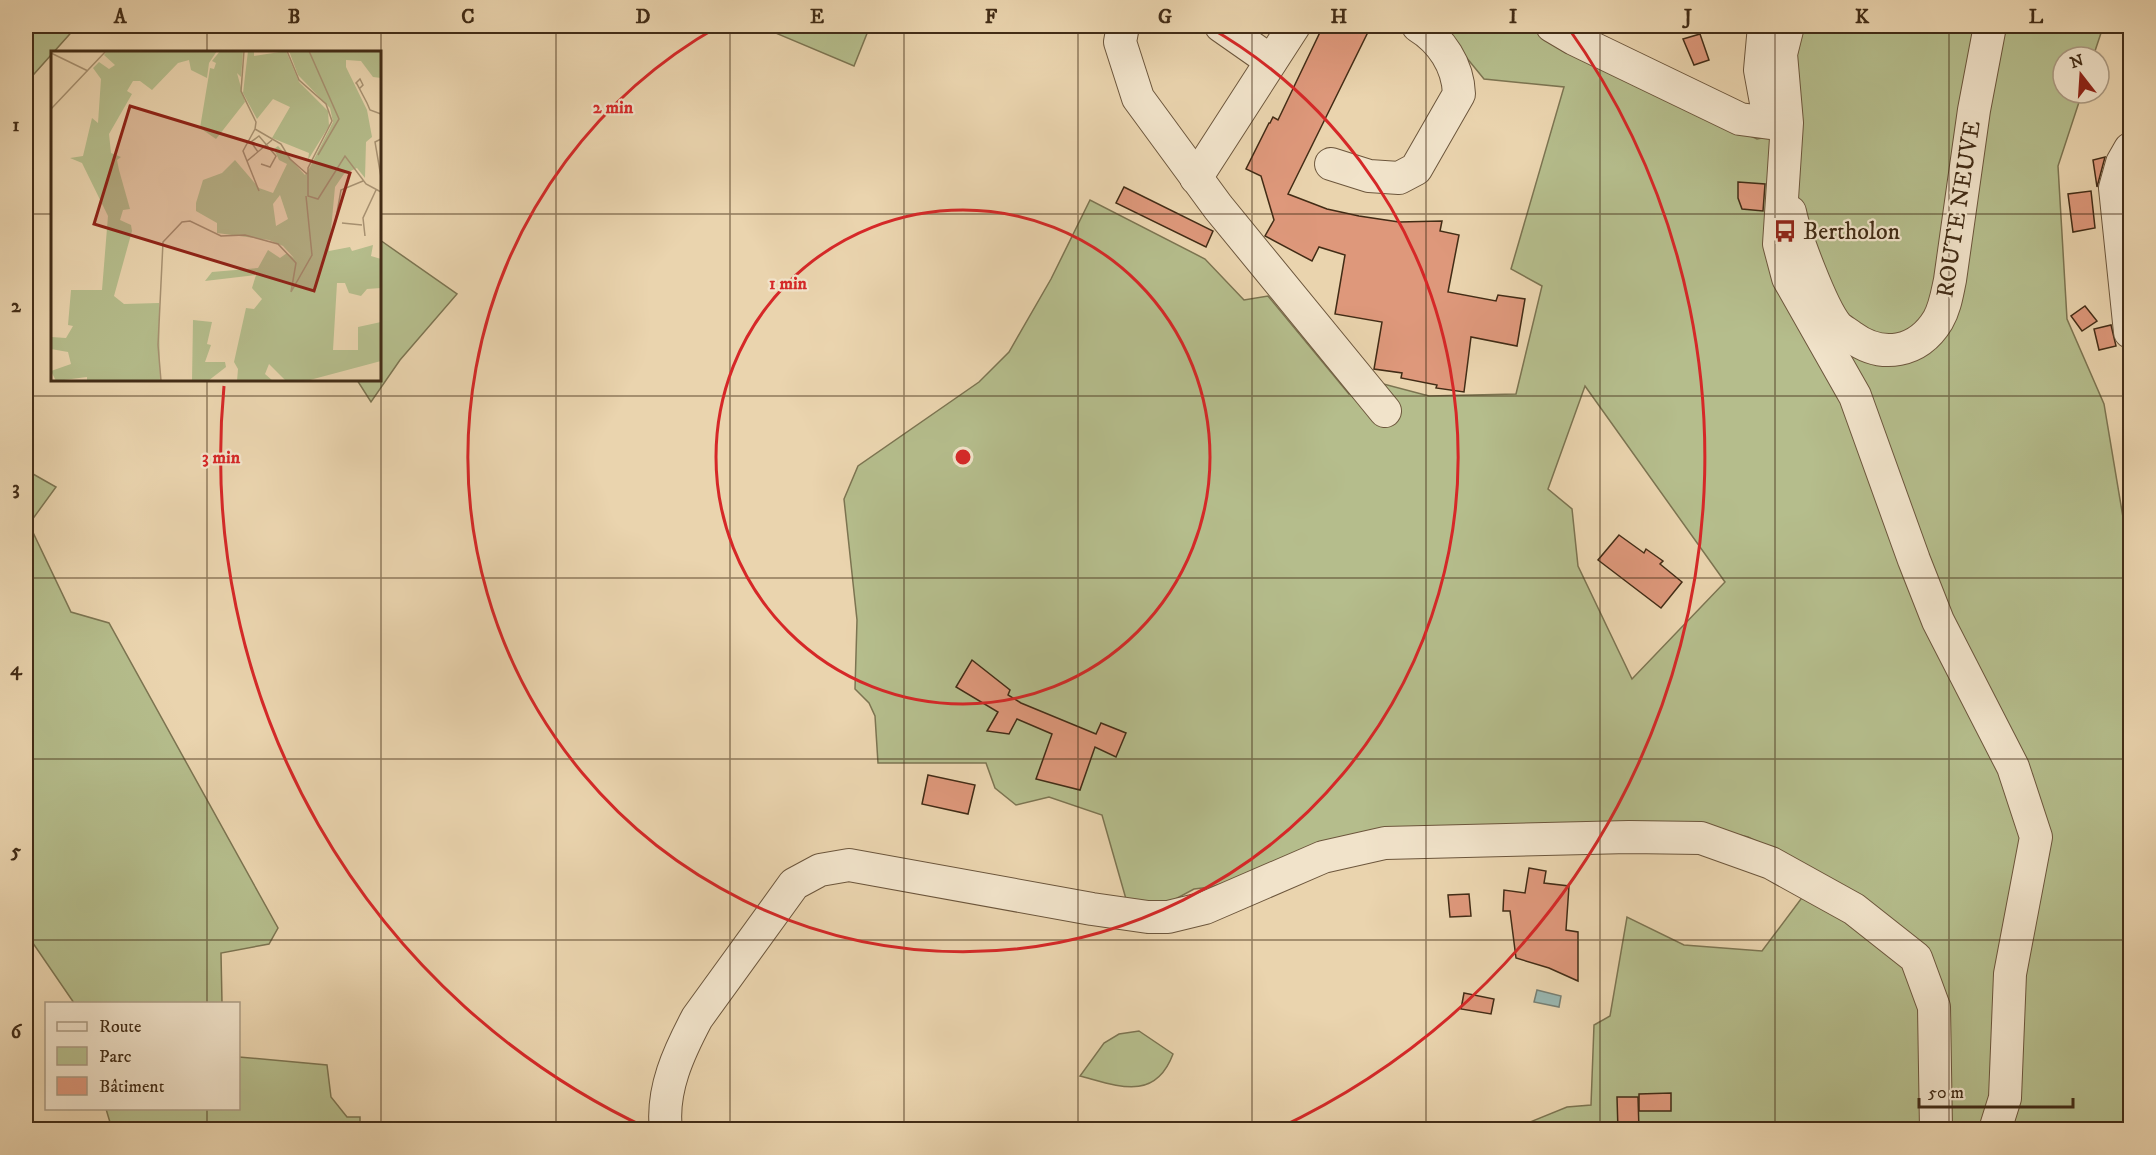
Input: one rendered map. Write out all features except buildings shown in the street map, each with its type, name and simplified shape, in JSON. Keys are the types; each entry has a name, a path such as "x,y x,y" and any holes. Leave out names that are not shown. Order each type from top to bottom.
{"street":[{"path":"1123,26 1120,42 1138,98 1225,216 1385,411"},
{"path":"1221,26 1270,61"},
{"path":"1196,178 1294,26"},
{"path":"1331,164 1369,176 1399,178 1416,169 1459,94 1459,82 1447,53 1429,33 1418,26"},
{"path":"1552,26 1574,39 1740,119 1770,123"},
{"name":"ROUTE NEUVE","path":"1764,26 1760,70 1770,123 1791,216 1823,300 1838,326 1861,343 1877,349 1893,351 1907,347 1925,335 1938,320 1945,303 1974,110 1990,26"},
{"path":"1788,26 1781,54 1787,123 1779,244 1788,278 1856,396 1938,621 2013,767 2036,837 2010,974 2005,1098 1995,1130"},
{"path":"2130,149 2122,163 2115,188 2130,332"},
{"path":"666,1130 664,1110 668,1086 685,1040 697,1018 788,891 794,884 820,870 849,866 1092,909 1149,917 1168,917 1205,908 1323,857 1385,843 1629,837 1701,837 1771,863 1854,909 1916,958 1934,1007 1936,1130"}],"green space":[{"path":"26,26 77,26 55,51 51,51 51,55 26,83"},
{"path":"759,26 870,26 854,66"},
{"path":"1436,26 1523,26 1552,37 1639,86 1757,139 1792,132 1782,26 2106,26 2102,30 2097,45 2051,45 2051,105 2078,105 2058,166 2067,319 2104,404 2130,559 2130,1129 1513,1129 1567,1107 1591,1105 1594,1025 1610,1016 1627,917 1684,945 1762,951 1807,891 1809,867 1748,837 1697,825 1611,822 1240,878 1211,887 1194,889 1168,903 1126,899 1102,815 1049,797 1016,805 995,788 986,763 878,763 875,716 869,703 855,689 857,620 844,499 858,466 979,382 1009,352 1051,279 1090,200 1205,259 1244,300 1268,296 1349,394 1376,382 1429,396 1516,394 1542,286 1511,269 1564,87 1484,79 1457,46","holes":["1585,386 1725,582 1632,679 1578,566 1572,509 1548,489"]},
{"path":"381,241 457,294 400,360 371,402 358,381 381,381"},
{"path":"26,470 56,487 29,524 71,612 109,623 278,928 269,944 221,953 222,1002 73,1002 26,933"},
{"path":"1139,1031 1173,1054 1165,1069 1156,1079 1146,1085 1134,1087 1108,1084 1080,1076 1104,1043 1119,1034"},
{"path":"240,1057 327,1065 331,1097 347,1117 360,1117 360,1129 112,1129 106,1110 240,1110"}],"water":[{"path":"1537,990 1561,996 1559,1007 1534,1002"}],"place":[{"name":"Bertholon","path":"1785,231"}]}
